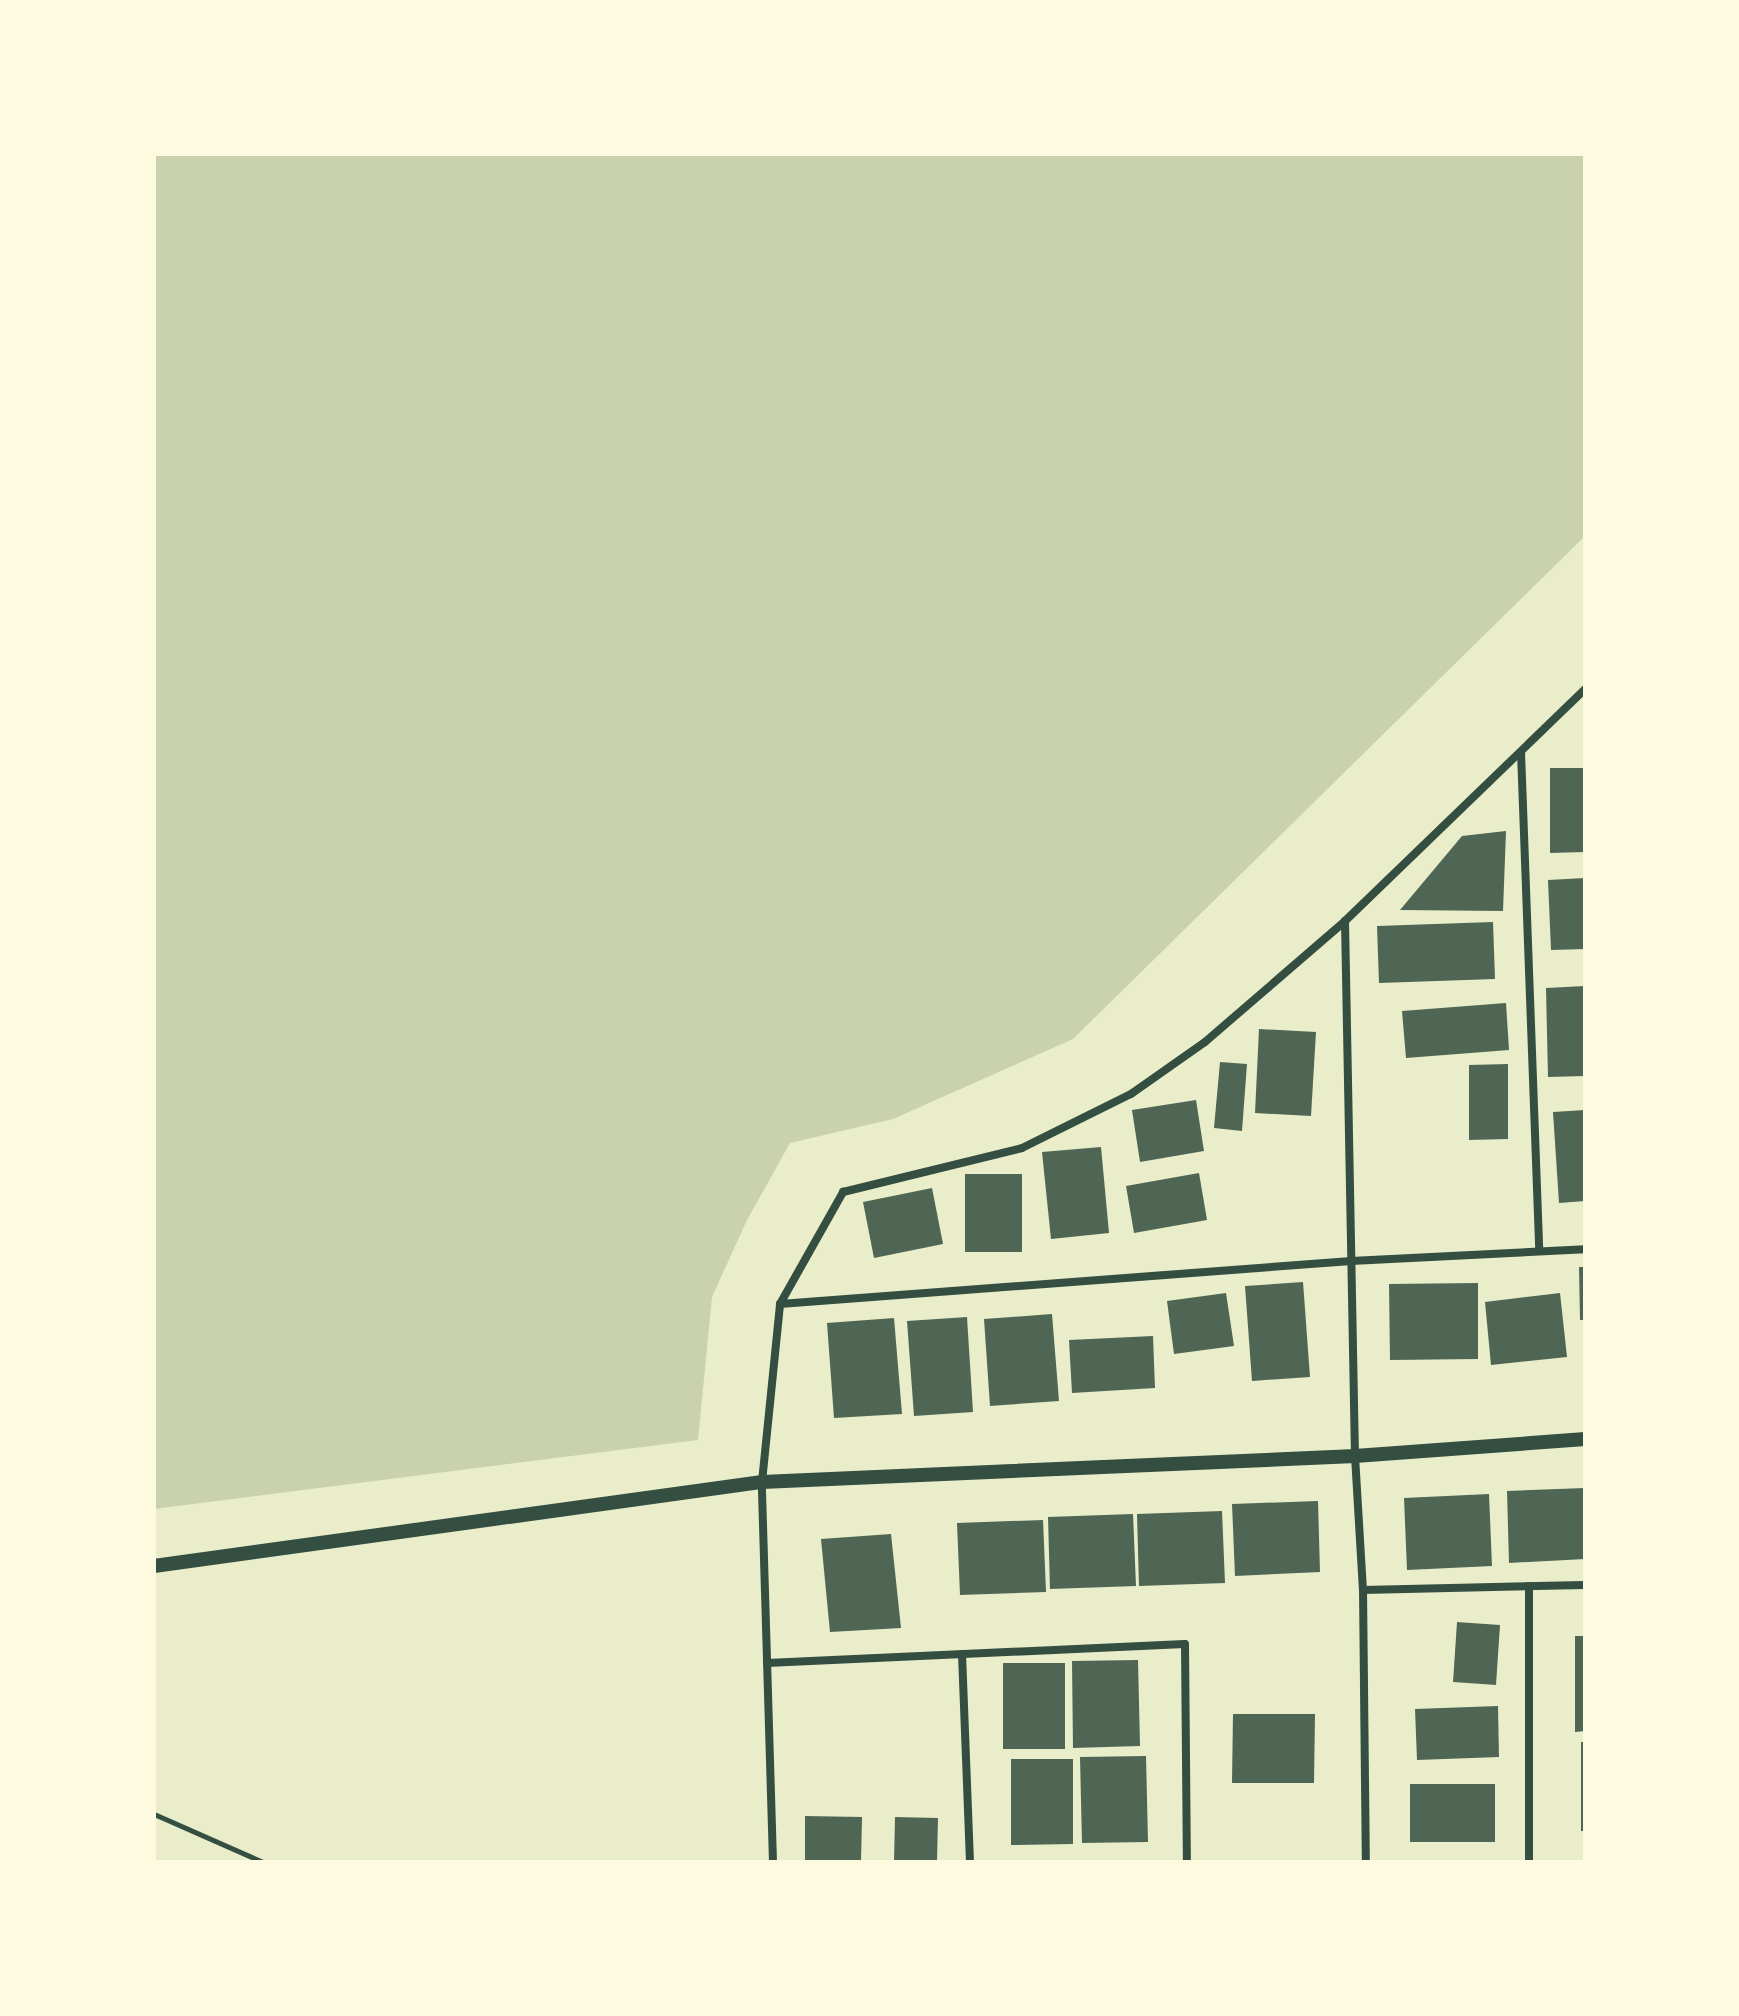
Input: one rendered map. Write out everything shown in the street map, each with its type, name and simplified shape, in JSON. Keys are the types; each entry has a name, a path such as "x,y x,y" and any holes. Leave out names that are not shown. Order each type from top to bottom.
{"street":[{"path":"773,1862 762,1482 780,1304 843,1192 1022,1148 1131,1094 1205,1042 1345,921 1585,689"},
{"path":"1521,752 1539,1251"},
{"path":"1345,921 1355,1456 1363,1590 1366,1862"},
{"path":"780,1304 1351,1261 1585,1249"},
{"path":"154,1566 762,1482 1355,1456 1585,1439"},
{"path":"1363,1590 1585,1585"},
{"path":"1529,1586 1529,1862"},
{"path":"767,1663 1185,1644 1187,1862"},
{"path":"962,1654 970,1862"}],"path":[{"path":"154,1814 263,1862"}],"green space":[{"path":"154,154 1585,154 1585,536 1073,1039 893,1119 790,1143 747,1220 712,1297 698,1440 154,1509"}],"building":[{"path":"1550,768 1585,768 1585,852 1550,853"},
{"path":"1506,831 1503,911 1400,910 1462,836"},
{"path":"1585,878 1585,949 1551,950 1548,880"},
{"path":"1493,922 1495,979 1379,983 1377,926"},
{"path":"1585,986 1585,1076 1548,1077 1546,988"},
{"path":"1506,1003 1509,1050 1406,1058 1402,1011"},
{"path":"1259,1029 1316,1032 1311,1116 1255,1113"},
{"path":"1220,1062 1247,1064 1242,1131 1214,1128"},
{"path":"1508,1064 1508,1139 1469,1140 1469,1065"},
{"path":"1196,1100 1204,1151 1140,1162 1132,1110"},
{"path":"1585,1110 1585,1201 1559,1203 1553,1112"},
{"path":"1101,1147 1109,1233 1051,1239 1042,1152"},
{"path":"1199,1173 1207,1220 1134,1233 1126,1186"},
{"path":"965,1174 1022,1174 1022,1252 965,1252"},
{"path":"932,1188 943,1244 874,1258 863,1202"},
{"path":"1579,1267 1585,1267 1585,1320 1580,1320"},
{"path":"1303,1282 1310,1377 1252,1381 1245,1286"},
{"path":"1478,1283 1478,1359 1390,1360 1389,1284"},
{"path":"1226,1293 1234,1346 1174,1354 1167,1301"},
{"path":"1560,1293 1567,1357 1491,1365 1485,1302"},
{"path":"1052,1314 1059,1401 990,1406 984,1319"},
{"path":"967,1317 973,1412 914,1416 907,1321"},
{"path":"894,1318 902,1414 834,1418 827,1323"},
{"path":"1153,1336 1155,1388 1072,1393 1069,1340"},
{"path":"1585,1488 1585,1559 1509,1563 1507,1491"},
{"path":"1489,1494 1492,1566 1407,1570 1404,1498"},
{"path":"1318,1501 1320,1572 1235,1576 1232,1504"},
{"path":"1222,1511 1225,1583 1139,1586 1137,1514"},
{"path":"1133,1514 1136,1586 1050,1589 1048,1517"},
{"path":"1043,1520 1046,1592 960,1595 957,1523"},
{"path":"891,1534 901,1628 830,1632 821,1539"},
{"path":"1457,1622 1500,1625 1496,1685 1453,1682"},
{"path":"1575,1636 1585,1636 1585,1731 1575,1732"},
{"path":"1138,1660 1140,1746 1073,1748 1072,1661"},
{"path":"1003,1663 1065,1663 1065,1749 1003,1749"},
{"path":"1498,1706 1499,1757 1417,1760 1415,1709"},
{"path":"1233,1714 1315,1714 1314,1783 1232,1783"},
{"path":"1581,1742 1585,1742 1585,1831 1581,1831"},
{"path":"1146,1756 1148,1842 1082,1843 1080,1757"},
{"path":"1011,1759 1073,1759 1073,1844 1011,1845"},
{"path":"1410,1784 1495,1784 1495,1842 1410,1842"},
{"path":"805,1816 862,1817 861,1862 805,1862"},
{"path":"895,1817 938,1818 937,1862 894,1862"}]}
